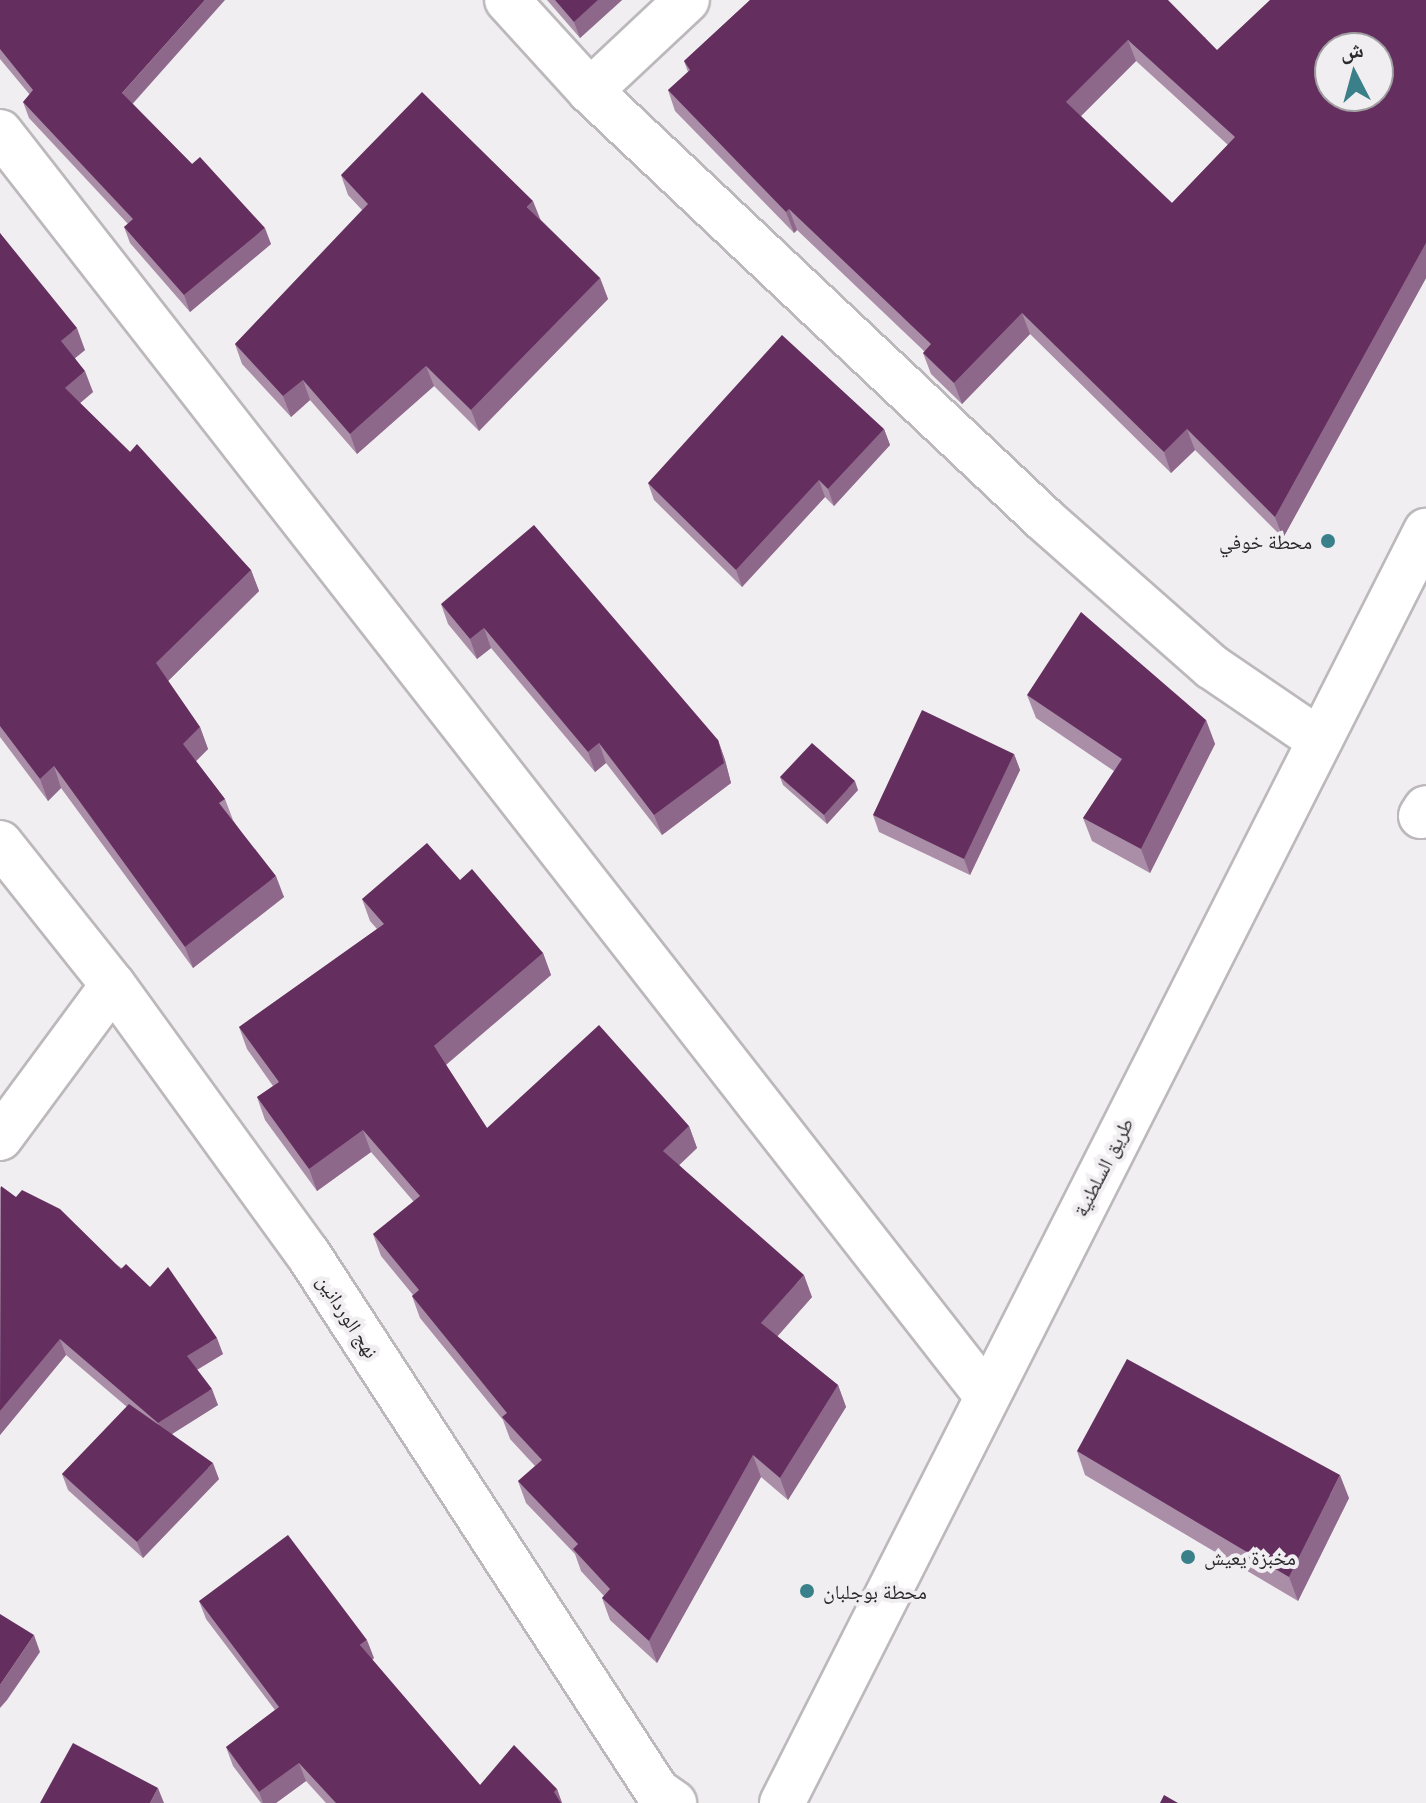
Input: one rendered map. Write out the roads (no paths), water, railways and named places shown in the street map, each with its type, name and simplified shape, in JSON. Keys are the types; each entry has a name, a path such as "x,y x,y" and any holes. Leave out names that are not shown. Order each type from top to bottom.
{"street":[{"path":"507,0 590,91 1044,519 1212,667 1319,740"},
{"path":"590,91 687,0"},
{"path":"0,132 987,1396"},
{"name":"طريق السلطنية","path":"782,1803 1426,531"},
{"name":"نهج الوردانين","path":"0,843 113,985 308,1254 657,1791 674,1803"},
{"path":"0,1138 113,985"}],"place":[{"name":"محطة خوفي","path":"1328,541"},
{"name":"مخبزة يعيش","path":"1188,1557"},
{"name":"محطة بوجلبان","path":"807,1591"}]}
